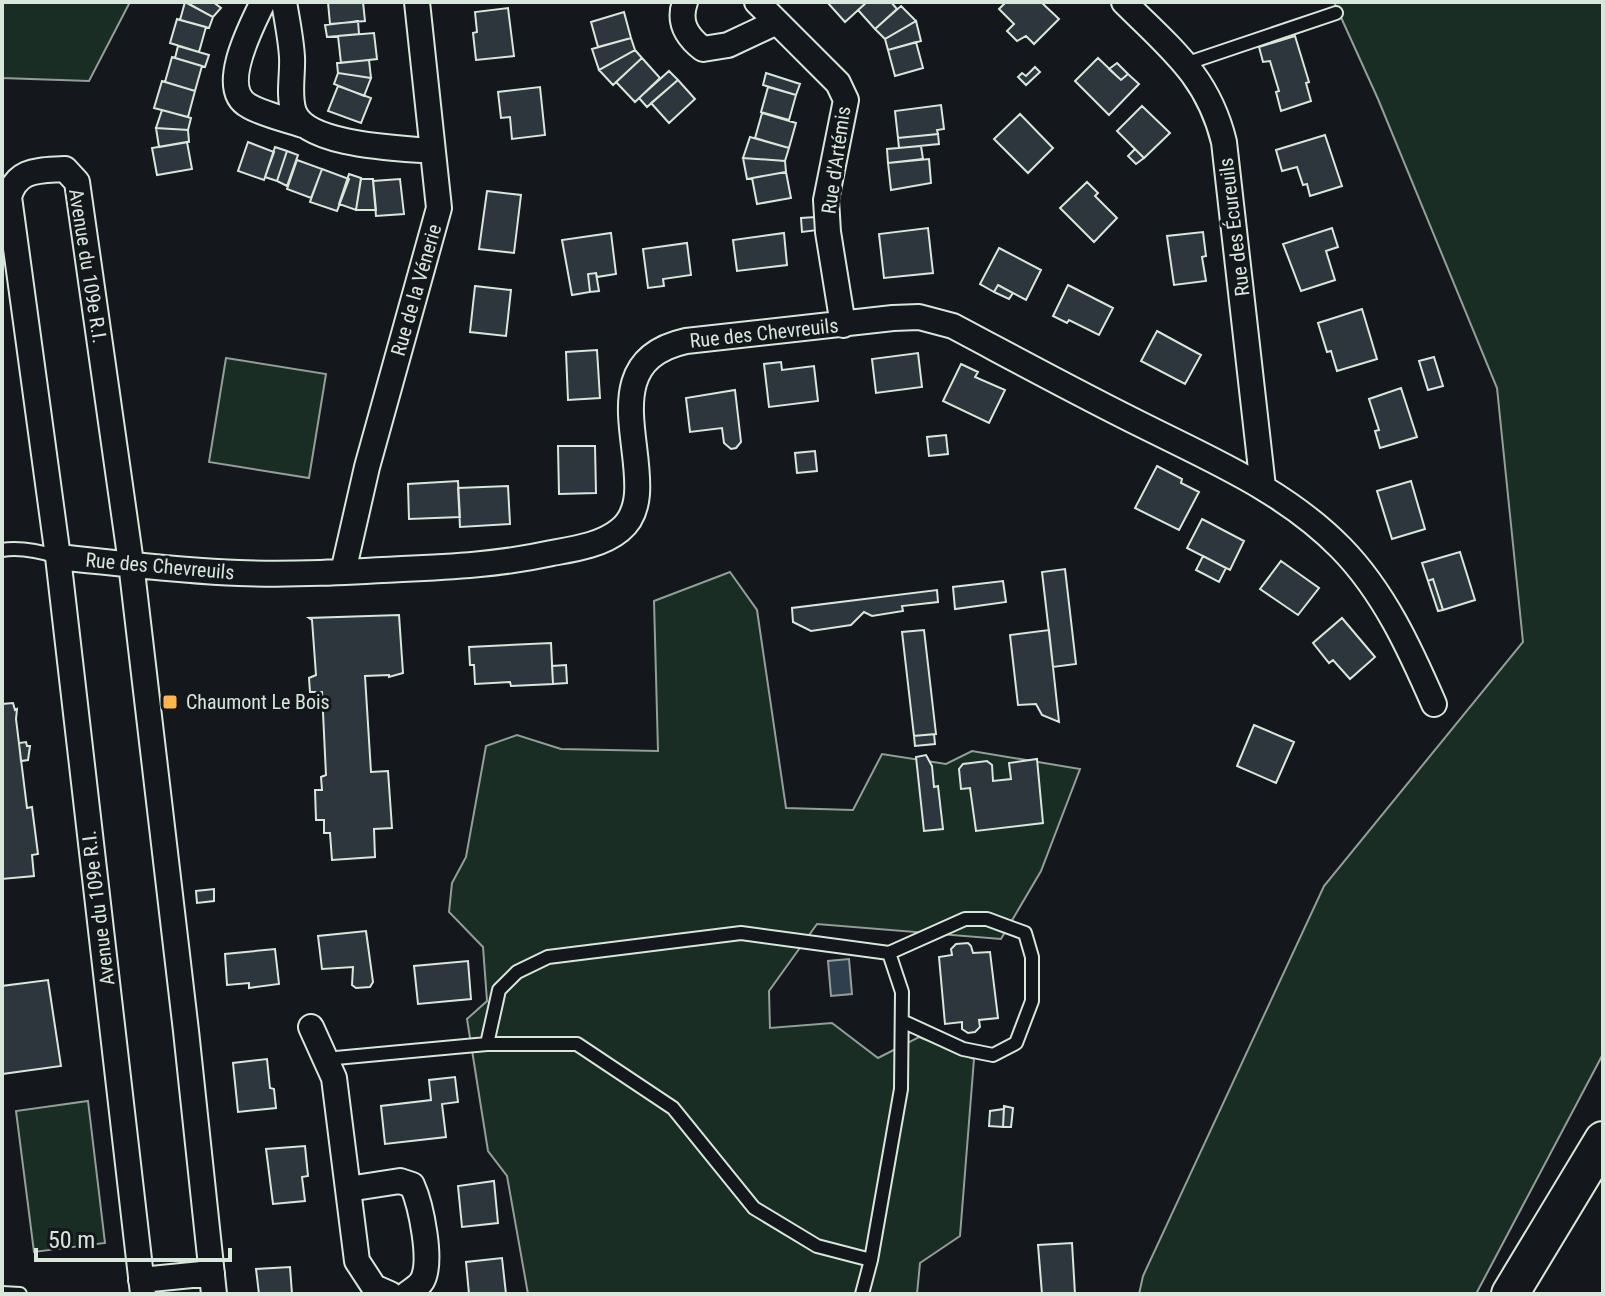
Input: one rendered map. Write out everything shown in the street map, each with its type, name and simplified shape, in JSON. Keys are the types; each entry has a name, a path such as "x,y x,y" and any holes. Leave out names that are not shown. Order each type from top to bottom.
{"main road":[{"path":"1510,1294 1603,1140"}],"street":[{"path":"263,2 245,38 237,70 236,89 247,106 351,142 432,151"},
{"path":"284,2 292,52 291,100 293,110 303,125"},
{"name":"Rue de la Vénerie","path":"343,572 367,467 439,208 417,2"},
{"path":"685,2 681,14 683,27 703,49 728,45 777,22"},
{"name":"Rue d'Artémis","path":"757,2 838,83 846,100 826,200 843,325"},
{"name":"Rue des Écureuils","path":"1124,2 1185,64 1213,104 1224,142 1263,487"},
{"name":"Avenue du 109e R.I.","path":"142,1287 58,557 9,197 13,183 23,175 65,169 77,182 131,563 213,1283"},
{"name":"Rue des Chevreuils","path":"58,557 226,573 343,572 498,563 577,548 605,539 629,522 636,490 632,405 634,382 639,368 650,356 666,346 686,341 919,317 953,326 1263,487 1320,528 1344,551 1391,614 1434,704"},
{"path":"311,1027 334,1078 357,1261 374,1287 390,1294"},
{"path":"348,1189 400,1181 412,1185 417,1196 427,1258 422,1282 407,1294"},
{"path":"142,1287 213,1283"}],"lane":[{"path":"1185,64 1336,13"},
{"path":"2,550 39,551 58,557"},
{"path":"487,1044 499,990 517,972 548,957 741,933 889,953 965,919 987,919 1025,933 1032,957 1032,1001 1016,1043 993,1055 963,1049 902,1021"},
{"path":"862,1294 871,1260 901,1089 902,992 889,953"},
{"path":"325,1059 487,1044 577,1044 673,1108 754,1208 817,1246 871,1260"},
{"path":"2,1293 20,1294"}],"green space":[{"path":"2,2 130,2 89,81 2,78"},
{"path":"1334,2 1603,2 1603,1054 1476,1294 1139,1294 1143,1276 1324,886 1523,642 1497,388 1378,99"},
{"path":"226,358 326,374 309,478 209,462"},
{"path":"730,572 757,610 786,808 853,810 882,754 946,764 972,751 1080,769 1041,871 1001,939 817,924 769,991 770,1028 832,1023 878,1058 919,1037 974,1059 960,1236 920,1263 917,1294 528,1294 507,1176 488,1151 467,1019 487,1001 483,947 449,912 452,883 466,857 486,746 517,735 561,749 658,751 654,601"},
{"path":"88,1101 105,1243 34,1252 16,1111"}],"water":[{"path":"849,959 852,994 831,996 828,961"}],"building":[{"path":"185,2 213,17 209,28 180,20"},
{"path":"186,2 213,2 221,8 213,17"},
{"path":"328,2 363,2 365,21 330,24"},
{"path":"827,2 867,2 845,22"},
{"path":"867,2 891,2 897,9 875,29 858,10"},
{"path":"1006,2 1041,2 1059,19 1034,44 1026,36 1017,41 1007,31 1014,24 999,9"},
{"path":"901,6 916,21 885,39 875,29"},
{"path":"508,8 514,56 476,60 473,33 477,32 475,12"},
{"path":"624,12 631,38 598,47 591,22"},
{"path":"177,19 206,27 199,52 170,43"},
{"path":"358,21 359,34 327,37 325,25"},
{"path":"916,21 921,41 888,50 885,39"},
{"path":"374,33 377,59 341,63 338,36"},
{"path":"1295,36 1309,82 1306,83 1311,101 1281,111 1270,61 1263,62 1259,47"},
{"path":"631,38 635,50 599,70 592,49"},
{"path":"916,42 923,68 895,76 888,50"},
{"path":"178,46 209,55 205,67 175,58"},
{"path":"635,50 642,58 613,85 599,70"},
{"path":"172,57 202,66 195,91 165,82"},
{"path":"642,58 660,78 635,102 616,82"},
{"path":"1098,58 1121,80 1128,74 1139,84 1109,115 1075,81"},
{"path":"369,60 371,78 338,73 337,63"},
{"path":"1117,63 1128,74 1121,80 1109,69"},
{"path":"1035,67 1040,72 1026,85 1018,77 1022,73 1026,76"},
{"path":"669,71 678,80 647,107 639,98"},
{"path":"338,73 371,78 364,96 334,84"},
{"path":"766,73 800,84 796,95 763,85"},
{"path":"678,80 695,99 669,123 651,103"},
{"path":"162,81 195,91 188,117 154,108"},
{"path":"338,86 371,98 361,123 328,111"},
{"path":"540,87 545,135 512,139 510,117 501,118 498,92"},
{"path":"768,87 796,95 789,120 761,112"},
{"path":"941,105 944,129 937,130 938,134 898,138 895,111"},
{"path":"1142,106 1170,133 1144,158 1117,131"},
{"path":"162,110 191,118 188,130 156,128"},
{"path":"762,113 796,123 789,148 755,138"},
{"path":"1020,114 1053,148 1028,173 994,139"},
{"path":"156,128 188,130 189,142 159,147"},
{"path":"938,134 939,144 899,148 898,138"},
{"path":"1325,135 1342,186 1310,196 1297,167 1282,171 1276,150"},
{"path":"750,137 789,148 785,161 743,158"},
{"path":"187,142 192,169 157,175 152,148"},
{"path":"248,142 274,152 264,180 238,171"},
{"path":"921,146 923,159 888,163 887,149"},
{"path":"275,147 287,151 277,181 265,177"},
{"path":"1135,149 1144,158 1136,164 1128,156"},
{"path":"287,151 298,155 287,186 277,181"},
{"path":"743,158 785,161 786,172 747,179"},
{"path":"929,159 931,183 891,190 888,163"},
{"path":"297,160 322,169 311,198 287,189"},
{"path":"322,169 349,179 337,211 310,202"},
{"path":"786,172 791,198 757,204 752,178"},
{"path":"349,174 361,178 356,210 339,204"},
{"path":"361,179 373,179 376,210 356,210"},
{"path":"400,179 404,214 376,216 373,181"},
{"path":"1087,182 1098,193 1095,196 1117,218 1094,242 1060,208"},
{"path":"487,191 521,195 514,253 479,249"},
{"path":"816,217 818,230 802,232 801,218"},
{"path":"928,228 933,273 884,278 879,234"},
{"path":"1332,228 1338,247 1326,251 1335,280 1301,291 1283,244"},
{"path":"1203,232 1206,256 1202,257 1206,281 1174,285 1167,236"},
{"path":"611,233 616,274 597,277 596,273 588,274 590,292 572,295 562,240"},
{"path":"784,233 787,265 737,271 733,240"},
{"path":"687,243 691,275 663,279 664,286 648,288 643,249"},
{"path":"999,248 1041,270 1026,300 998,285 994,292 980,284"},
{"path":"596,273 599,291 590,292 588,274"},
{"path":"998,285 1013,293 1009,299 994,292"},
{"path":"1068,285 1113,308 1099,335 1069,320 1067,323 1053,316"},
{"path":"475,286 511,290 506,336 470,332"},
{"path":"1362,309 1377,359 1337,371 1318,323"},
{"path":"1157,331 1201,355 1185,384 1141,361"},
{"path":"597,350 600,398 568,400 566,352"},
{"path":"918,353 922,387 876,393 872,359"},
{"path":"1434,357 1443,386 1428,390 1419,361"},
{"path":"781,362 782,370 814,366 818,401 769,407 764,364"},
{"path":"961,364 978,372 975,377 1005,390 989,423 943,401"},
{"path":"1401,388 1417,437 1380,448 1375,431 1379,430 1369,399"},
{"path":"735,390 741,442 736,448 731,449 724,443 722,428 690,432 686,398"},
{"path":"946,435 948,454 929,456 927,437"},
{"path":"558,446 595,446 596,493 559,494"},
{"path":"815,451 817,471 797,473 795,453"},
{"path":"1157,466 1199,492 1179,530 1135,508"},
{"path":"458,481 460,517 409,519 408,484"},
{"path":"1411,481 1425,529 1392,539 1377,491"},
{"path":"508,486 510,524 460,527 458,488"},
{"path":"1202,519 1244,541 1230,570 1187,548"},
{"path":"1460,552 1475,600 1443,610 1433,579 1428,581 1422,563"},
{"path":"1203,556 1226,568 1219,582 1196,570"},
{"path":"1281,561 1319,588 1298,615 1260,589"},
{"path":"1065,569 1076,664 1053,667 1042,572"},
{"path":"1433,579 1443,610 1438,611 1428,581"},
{"path":"1003,581 1006,602 955,609 953,587"},
{"path":"937,590 938,602 902,606 903,611 872,616 864,612 851,625 811,631 793,622 792,608"},
{"path":"399,615 403,673 389,677 365,676 371,772 388,771 392,828 374,829 375,857 332,860 330,833 324,833 324,820 316,820 315,790 322,790 321,777 326,775 322,692 310,692 309,678 316,675 312,620 309,618"},
{"path":"1342,618 1375,657 1350,679 1333,660 1329,663 1313,643"},
{"path":"924,630 936,734 914,736 902,632"},
{"path":"1049,630 1059,722 1042,715 1036,704 1018,705 1010,635"},
{"path":"551,643 553,684 475,684 469,647"},
{"path":"566,665 567,683 553,684 552,666"},
{"path":"13,703 17,709 27,808 32,807 38,854 32,855 34,876 2,879 2,704"},
{"path":"1254,725 1294,742 1276,783 1237,766"},
{"path":"934,734 935,744 915,746 914,736"},
{"path":"26,742 30,746 28,760 21,761 19,743"},
{"path":"926,755 932,766 934,787 938,786 943,829 924,831 916,757"},
{"path":"1037,759 1043,823 976,831 970,788 961,789 959,769 963,764 987,761 992,765 993,781 1011,779 1009,763"},
{"path":"214,889 214,901 197,903 196,891"},
{"path":"366,931 373,982 370,987 356,988 352,985 353,967 322,969 318,936"},
{"path":"968,943 973,953 990,952 998,1018 979,1020 980,1027 968,1033 962,1029 962,1022 945,1024 939,957 952,955 951,949 956,944"},
{"path":"275,949 279,984 249,988 249,983 227,985 225,954"},
{"path":"468,961 471,999 418,1004 414,966"},
{"path":"48,980 61,1066 2,1074 2,986"},
{"path":"267,1059 276,1108 238,1112 233,1063"},
{"path":"455,1077 458,1102 442,1104 446,1137 385,1144 381,1106 431,1100 429,1080"},
{"path":"1004,1106 1013,1108 1011,1127 1003,1127"},
{"path":"1004,1109 1003,1127 989,1126 990,1111"},
{"path":"305,1146 308,1176 302,1177 305,1201 273,1204 266,1149"},
{"path":"494,1181 498,1223 462,1227 458,1186"},
{"path":"1072,1243 1075,1294 1042,1294 1038,1245"},
{"path":"502,1258 506,1294 469,1294 466,1262"},
{"path":"290,1267 292,1294 259,1294 256,1269"}],"place":[{"name":"Chaumont Le Bois","path":"170,702"}]}
